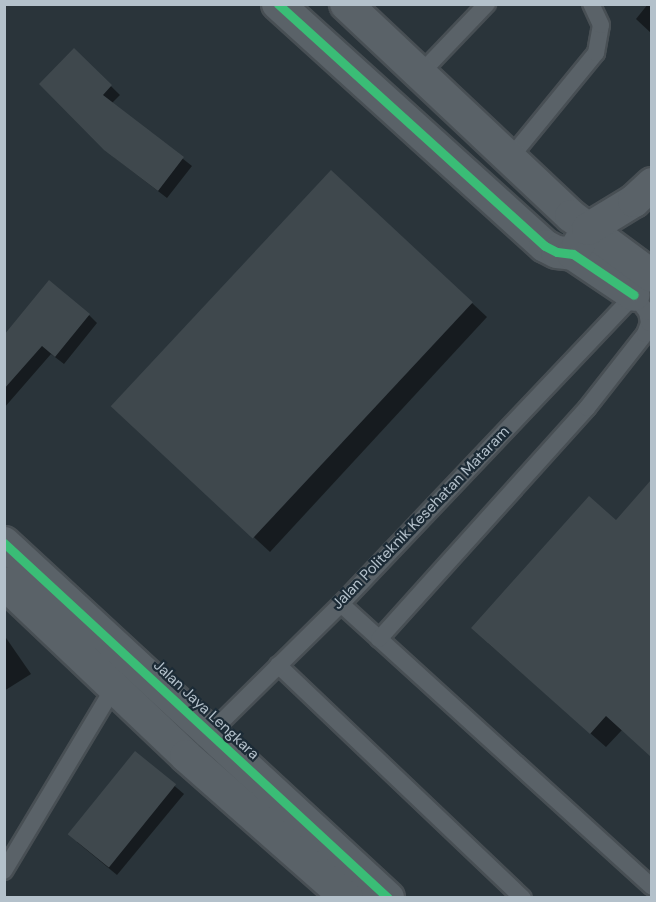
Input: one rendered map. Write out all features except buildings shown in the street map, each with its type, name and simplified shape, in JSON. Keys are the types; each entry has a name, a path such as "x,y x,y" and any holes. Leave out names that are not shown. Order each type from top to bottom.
{"street":[{"path":"346,4 510,158 580,241 646,282"},
{"path":"288,8 546,246 557,252 580,241 634,201 651,184"},
{"name":"Jalan Jaya Lengkara","path":"4,543 388,897"},
{"path":"4,583 186,756 347,897"}],"lane":[{"path":"420,74 487,4"},
{"path":"510,158 596,53 601,25 591,4"},
{"path":"379,639 587,408 645,334 649,323 646,282"},
{"name":"Jalan Politeknik Kesehatan Mataram","path":"186,756 341,604 646,282"},
{"path":"341,604 651,887"},
{"path":"279,665 523,897"},
{"path":"4,871 114,687"}],"cycle path":[{"path":"278,4 545,246 557,252 573,254 634,295"},
{"path":"4,543 388,898"}]}
